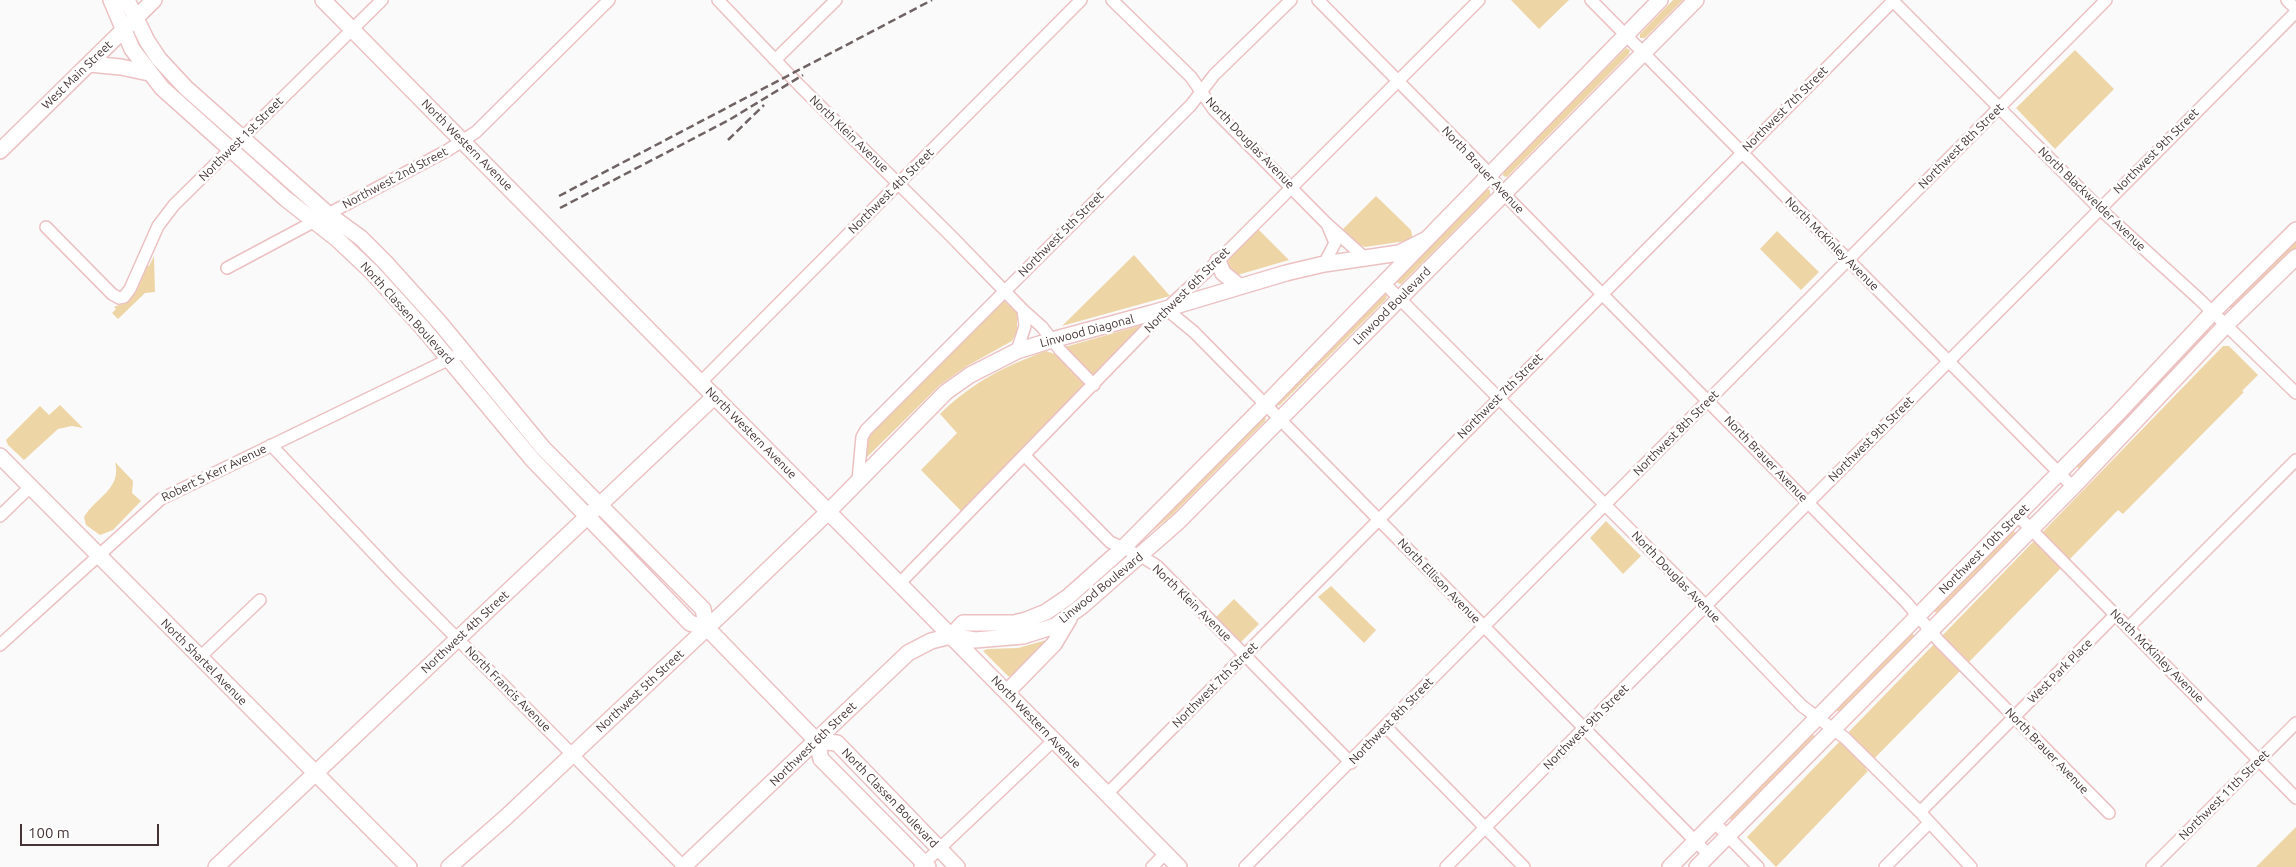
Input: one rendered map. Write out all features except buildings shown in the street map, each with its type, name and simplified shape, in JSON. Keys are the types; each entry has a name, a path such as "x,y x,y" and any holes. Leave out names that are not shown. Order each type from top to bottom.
{"main road":[{"name":"North Classen Boulevard","path":"111,0 136,54 149,73 176,102 372,272 399,300 532,459 690,623 706,628 817,741 821,759 924,866"},
{"name":"North Classen Boulevard","path":"127,0 135,19 160,59 186,88 328,214 361,238 385,262 464,352 544,448 703,610 706,628"},
{"name":"West Main Street","path":"0,151 154,0"},
{"name":"North Western Avenue","path":"323,0 1180,867"},
{"name":"Linwood Boulevard","path":"951,636 962,623 1014,623 1046,612 1068,597 1123,548 1490,176 1660,0"},
{"name":"Linwood Boulevard","path":"951,636 975,640 1023,636 1054,626 1070,616 1141,556 1179,522 1696,0"},
{"path":"89,64 121,67 149,73"},
{"name":"Northwest 10th Street","path":"1670,867 2018,515 2213,312 2296,230"},
{"name":"Linwood Diagonal","path":"828,512 946,392 970,375 1017,350 1166,309 1239,286 1324,264 1399,253 1428,239"},
{"name":"Northwest 10th Street","path":"1697,867 2073,487 2226,325 2296,257"},
{"path":"1218,260 1223,273 1239,286"},
{"name":"Northwest 4th Street","path":"216,867 715,396"},
{"name":"North Shartel Avenue","path":"0,456 410,867"},
{"name":"Northwest 5th Street","path":"449,867 505,818 828,512"},
{"path":"1007,692 1054,644 1070,616"},
{"name":"Northwest 6th Street","path":"684,867 908,652 931,641 951,636"},
{"name":"North Classen Boulevard","path":"817,741 837,743 957,867"}],"street":[{"name":"Northwest 1st Street","path":"46,228 112,294 119,298 126,295 162,220 241,138 382,0"},
{"name":"Northwest 2nd Street","path":"227,268 463,141 476,132 609,0"},
{"name":"North Klein Avenue","path":"718,0 776,59 799,86 899,183 1023,310 1036,320 1094,385"},
{"path":"776,59 836,0"},
{"name":"Northwest 4th Street","path":"700,382 1082,0"},
{"name":"North Douglas Avenue","path":"1112,0 1191,77 1214,110 1326,223 1365,258"},
{"name":"Northwest 5th Street","path":"858,480 862,437 866,430 1191,104 1214,75 1291,0"},
{"name":"North Brauer Avenue","path":"1318,0 2109,813"},
{"name":"Northwest 6th Street","path":"899,584 1166,309 1218,260 1479,0"},
{"name":"North McKinley Avenue","path":"1591,0 2073,487"},
{"name":"North Blackwelder Avenue","path":"1893,0 2099,208 2213,312 2296,393"},
{"name":"Northwest 7th Street","path":"1107,794 1893,0"},
{"name":"Northwest 8th Street","path":"1246,867 2106,0"},
{"path":"2287,0 2296,10"},
{"name":"Northwest 9th Street","path":"1446,867 2296,10"},
{"name":"North Douglas Avenue","path":"1324,264 1335,243 1326,223"},
{"name":"North Douglas Avenue","path":"1384,283 1605,504 1802,706 1845,738 1920,812 1971,867"},
{"name":"North Ellison Avenue","path":"1166,309 1194,332 1379,518 1483,627 1709,855"},
{"path":"1017,350 1025,326 1023,310"},
{"name":"Robert S Kerr Avenue","path":"0,645 161,498 464,352"},
{"name":"North Francis Avenue","path":"271,445 458,639 684,867"},
{"name":"North Klein Avenue","path":"1025,456 1110,542 1158,566 1351,763"},
{"path":"2128,628 2296,460"},
{"path":"0,516 30,487"},
{"name":"North McKinley Avenue","path":"2018,515 2296,798"},
{"path":"200,658 260,600"},
{"name":"West Park Place","path":"1920,812 2115,614"},
{"name":"Northwest 11th Street","path":"2152,867 2296,723"},
{"path":"1386,727 1524,867"},
{"path":"924,866 939,849 1054,740"},
{"path":"1714,822 1758,867"},
{"path":"1885,867 1929,823"},
{"path":"1152,867 1166,853"}],"shaded area":[{"path":"1511,0 1569,0 1539,29"},
{"path":"1673,0 1683,0 1645,38 1640,38 1640,34"},
{"path":"1626,48 1630,50 1629,54 1507,177 1503,176 1504,171"},
{"path":"2075,50 2114,89 2055,149 2016,108"},
{"path":"1486,189 1490,190 1490,195 1401,284 1398,283 1396,281"},
{"path":"1376,196 1411,230 1413,240 1365,247 1355,243 1342,230"},
{"path":"1258,229 1289,260 1234,276 1226,264 1227,261"},
{"path":"1777,231 1819,272 1801,290 1760,249"},
{"path":"2296,238 2296,249 2236,309 2230,308 2228,306"},
{"path":"1134,255 1170,296 1062,326"},
{"path":"154,256 155,292 145,293 118,319 112,313 116,309 114,307 124,303 131,297 147,265 149,266"},
{"path":"1383,293 1387,295 1386,299 1280,405 1275,406"},
{"path":"1003,300 1017,313 1017,331 1012,341 967,366 940,385 866,458 866,437"},
{"path":"1142,325 1094,376 1063,347 1065,347"},
{"path":"2207,328 2211,331 2081,469 2078,468 2077,465"},
{"path":"2223,346 2229,346 2258,375 2242,391 2244,392 2123,514 2118,510 1865,768 1868,771 1776,867 1747,837"},
{"path":"1046,351 1055,354 1085,385 961,511 921,470 957,433 940,414 976,384 1003,369"},
{"path":"60,405 83,428 72,426 58,429 24,460 8,445 6,440 40,406 49,415"},
{"path":"1264,415 1266,417 1265,421 1172,515 1137,544"},
{"path":"115,462 133,481 132,493 141,501 113,530 100,535 86,525 84,517 107,492 115,479"},
{"path":"1606,521 1641,556 1623,574 1590,538"},
{"path":"2010,531 2016,534 1939,613 1935,612 1934,609"},
{"path":"1331,586 1376,630 1364,643 1318,597"},
{"path":"1234,599 1259,624 1241,642 1216,617"},
{"path":"1912,633 1915,637 1841,712 1837,711 1836,708"},
{"path":"1050,639 1013,677 1008,676 983,651 987,649 1018,648"},
{"path":"1812,733 1815,737 1733,821 1730,819 1729,816"},
{"path":"2296,827 2296,867 2256,867"}],"railway":[{"path":"559,196 932,0"},
{"path":"560,208 729,120 803,75"},
{"path":"728,140 764,105"}]}
